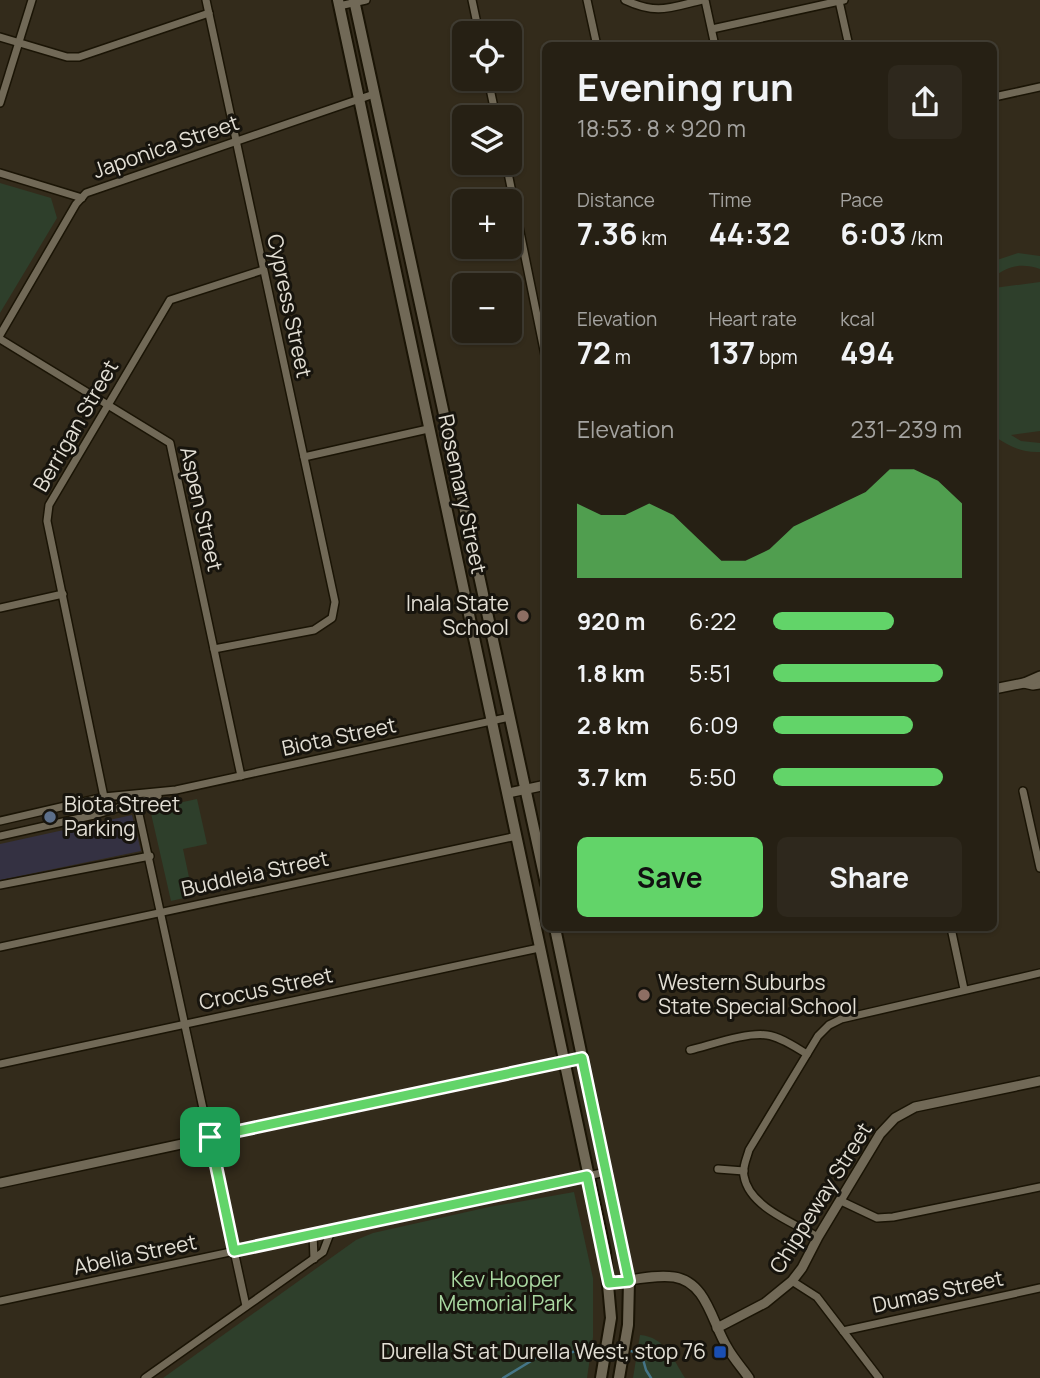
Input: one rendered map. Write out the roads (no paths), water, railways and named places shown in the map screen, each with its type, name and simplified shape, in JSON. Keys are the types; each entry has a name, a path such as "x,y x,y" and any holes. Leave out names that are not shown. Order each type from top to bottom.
{"main road":[{"name":"Rosemary Street","path":"359,1 374,94 542,865"},
{"name":"Rosemary Street","path":"338,3 508,793 609,1283 611,1318 601,1378"},
{"path":"556,931 629,1281 628,1325 620,1373"}],"street":[{"path":"0,103 32,0"},
{"name":"Cypress Street","path":"206,0 335,602 332,618 314,629 214,649"},
{"path":"472,0 476,21"},
{"path":"587,0 596,42"},
{"path":"625,0 642,8 656,10 703,0 714,42"},
{"path":"338,3 359,1"},
{"path":"712,29 842,1 848,42"},
{"path":"0,37 67,57 79,57 209,13"},
{"path":"997,96 1040,87"},
{"name":"Japonica Street","path":"0,337 82,198 101,187 374,94"},
{"path":"0,173 82,198"},
{"path":"508,175 542,339"},
{"name":"Berrigan Street","path":"104,797 47,521 49,505 170,300 263,270"},
{"name":"Aspen Street","path":"0,337 170,443 241,776"},
{"path":"304,457 428,429"},
{"path":"0,608 63,594"},
{"path":"997,688 1024,683 1040,676"},
{"path":"1024,683 1040,684"},
{"name":"Biota Street","path":"0,836 137,799 510,717"},
{"path":"508,793 542,786"},
{"path":"1023,791 1040,868"},
{"name":"Biota Street","path":"0,821 104,797 137,799"},
{"path":"137,799 246,1306"},
{"name":"Buddleia Street","path":"0,947 517,836"},
{"path":"0,885 150,856"},
{"path":"952,931 964,989"},
{"name":"Crocus Street","path":"0,1064 539,948"},
{"path":"818,1237 758,1201 749,1190 744,1171 749,1150 818,1036 841,1019 1040,973"},
{"path":"690,1050 754,1035 767,1035 780,1039 807,1055"},
{"path":"0,1183 582,1058"},
{"name":"Chippeway Street","path":"717,1328 765,1303 792,1281 880,1134 895,1118 915,1107 1040,1081"},
{"path":"718,1169 744,1171"},
{"name":"Abelia Street","path":"0,1301 606,1172"},
{"path":"841,1201 877,1218 894,1217 1040,1187"},
{"path":"145,1378 323,1252 331,1237 331,1231"},
{"path":"313,1234 314,1259"},
{"path":"609,1283 670,1276 683,1279 695,1287 705,1299 727,1348 749,1378"},
{"path":"792,1281 817,1297 878,1378"},
{"name":"Dumas Street","path":"843,1331 1040,1288"}],"waterway":[{"path":"503,1378 536,1358 604,1349"},
{"path":"628,1351 641,1352 651,1378"}],"place":[{"name":"Inala State School","path":"523,616"},
{"name":"Biota Street Parking","path":"50,817"},
{"name":"Western Suburbs State Special School","path":"644,995"},
{"name":"Durella St at Durella West, stop 76","path":"720,1352"}],"park label":[{"name":"Kev Hooper Memorial Park","path":"506,1292"}]}
